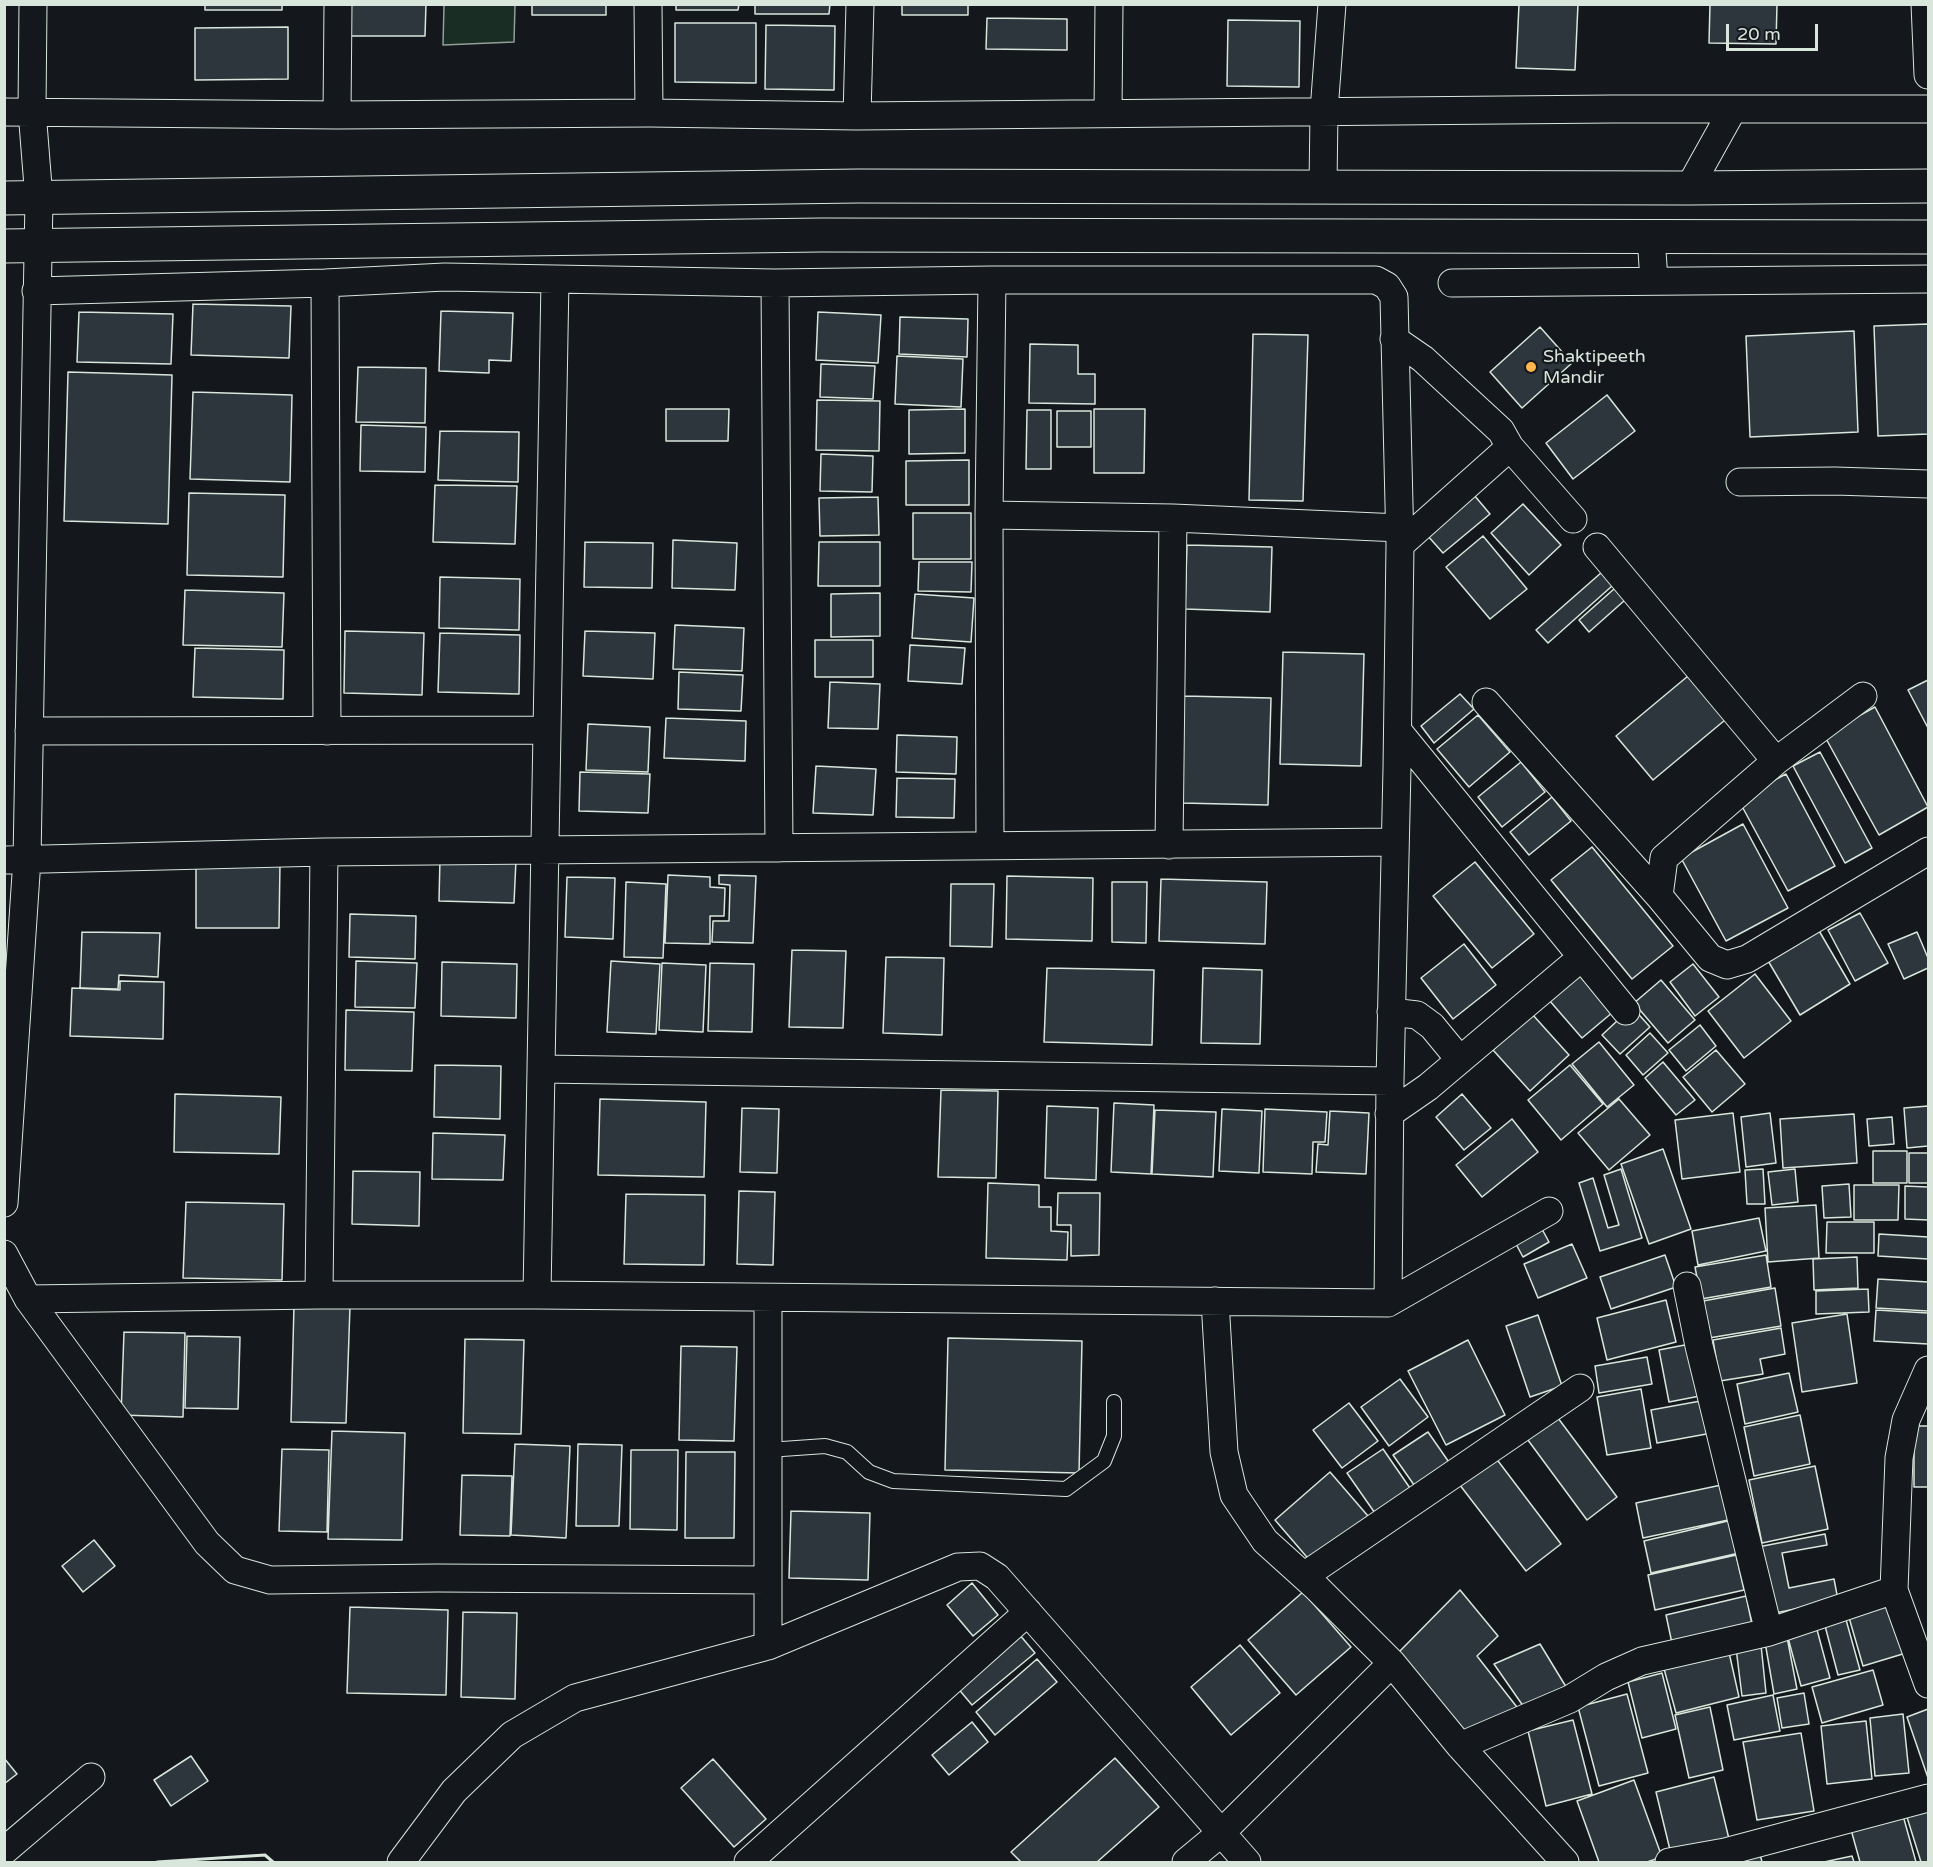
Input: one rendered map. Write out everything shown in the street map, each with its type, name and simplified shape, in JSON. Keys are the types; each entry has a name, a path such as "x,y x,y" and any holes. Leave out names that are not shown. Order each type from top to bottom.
{"street":[{"path":"4,1203 16,859 29,731 39,199 32,111 33,4"},
{"path":"338,4 338,115"},
{"path":"648,4 649,113"},
{"path":"857,116 860,4"},
{"path":"1107,113 1109,4"},
{"path":"1323,187 1324,111 1332,4"},
{"path":"1925,4 1929,75"},
{"path":"1689,188 1733,109"},
{"path":"4,112 338,115 649,113 857,116 1324,111 1929,109"},
{"path":"4,198 858,186 1689,188 1929,186"},
{"path":"4,246 821,235 1929,237"},
{"path":"1651,236 1654,281"},
{"path":"36,291 325,283 445,277 775,283 992,279 1376,280 1387,286 1394,297 1400,537 1389,1114 1388,1303"},
{"path":"537,1295 555,279"},
{"path":"990,846 989,515 992,279"},
{"path":"1452,283 1929,279"},
{"path":"325,283 327,731"},
{"path":"775,283 779,848"},
{"path":"1394,339 1423,359 1501,431 1510,447 1573,519"},
{"path":"989,515 1173,518 1400,537 1510,447"},
{"path":"1740,482 1836,481 1929,484"},
{"path":"1169,845 1173,518"},
{"path":"1597,546 1776,761"},
{"path":"1659,896 1664,858 1776,761 1863,696"},
{"path":"1486,702 1659,896 1710,958 1727,964 1747,959 1929,851"},
{"path":"29,731 547,730"},
{"path":"1398,731 1626,1011"},
{"path":"16,859 324,852 1395,842"},
{"path":"319,1294 324,852"},
{"path":"1389,1114 1428,1087 1582,957"},
{"path":"1391,1012 1417,1015 1432,1026 1460,1060"},
{"path":"541,1069 1390,1081"},
{"path":"28,1299 319,1294 1388,1303 1549,1211"},
{"path":"4,1254 28,1299 207,1544 235,1570 270,1580 437,1578 768,1580"},
{"path":"1687,1286 1699,1346 1769,1632"},
{"path":"768,1298 768,1646"},
{"path":"1215,1301 1224,1452 1234,1495 1265,1541 1304,1576 1392,1664 1460,1746 1565,1863"},
{"path":"1929,1370 1906,1420 1899,1458 1894,1590 1929,1684"},
{"path":"1304,1576 1580,1388"},
{"path":"400,1863 454,1791 512,1735 575,1698 768,1646 958,1568 980,1566 997,1577 1247,1863"},
{"path":"1460,1746 1570,1699 1606,1677 1642,1661 1769,1632 1894,1590"},
{"path":"748,1863 1028,1612"},
{"path":"1186,1863 1221,1833 1392,1664"},
{"path":"4,1851 92,1777"},
{"path":"1669,1863 1725,1852 1929,1798"}],"lane":[{"path":"768,1450 825,1446 847,1452 869,1472 893,1481 1066,1489 1104,1461 1114,1436 1114,1402"}],"green space":[{"path":"444,5 515,5 514,42 443,45"}],"building":[{"path":"205,4 282,4 282,10 205,10"},
{"path":"350,4 426,4 425,36 350,36"},
{"path":"532,4 606,4 606,15 532,15"},
{"path":"676,4 739,4 738,10 676,10"},
{"path":"755,4 830,4 829,14 755,14"},
{"path":"902,4 968,4 968,15 902,15"},
{"path":"1519,4 1578,4 1575,70 1516,68"},
{"path":"1710,4 1777,4 1776,44 1709,43"},
{"path":"987,18 1067,19 1067,50 986,49"},
{"path":"1228,20 1300,21 1299,87 1227,86"},
{"path":"675,23 756,23 756,83 675,82"},
{"path":"766,25 835,26 834,90 765,89"},
{"path":"288,27 288,79 195,80 195,28"},
{"path":"193,304 291,306 289,358 191,355"},
{"path":"441,311 513,313 511,361 489,360 489,373 439,371"},
{"path":"79,312 173,314 171,364 77,362"},
{"path":"818,312 881,315 878,363 816,360"},
{"path":"900,317 968,319 967,357 899,354"},
{"path":"1928,324 1928,434 1878,436 1874,326"},
{"name":"Shaktipeeth Mandir","path":"1540,327 1572,363 1522,408 1490,372"},
{"path":"1854,331 1858,432 1750,437 1746,336"},
{"path":"1253,334 1308,335 1303,501 1249,500"},
{"path":"1030,344 1078,345 1078,374 1095,374 1095,404 1029,403"},
{"path":"897,356 963,359 961,407 895,404"},
{"path":"821,364 875,366 873,399 820,397"},
{"path":"358,367 426,368 425,423 356,422"},
{"path":"68,372 172,375 168,524 64,521"},
{"path":"193,392 292,395 290,482 190,479"},
{"path":"1607,395 1635,431 1573,479 1546,443"},
{"path":"817,400 880,401 879,451 816,450"},
{"path":"666,409 729,409 728,441 666,441"},
{"path":"965,409 965,453 909,454 909,410"},
{"path":"1094,409 1145,409 1144,473 1094,473"},
{"path":"1027,410 1051,410 1051,469 1026,469"},
{"path":"1057,411 1091,411 1091,447 1057,447"},
{"path":"361,425 426,427 425,472 360,471"},
{"path":"440,431 519,432 518,482 438,480"},
{"path":"821,454 873,456 872,492 820,491"},
{"path":"969,460 969,505 906,505 906,461"},
{"path":"435,485 517,486 515,544 433,542"},
{"path":"189,493 285,495 283,577 187,575"},
{"path":"1474,495 1490,514 1443,553 1427,535"},
{"path":"878,497 879,535 820,536 819,498"},
{"path":"1523,504 1561,545 1529,575 1491,533"},
{"path":"913,513 971,513 971,559 913,559"},
{"path":"1483,536 1527,589 1490,619 1446,567"},
{"path":"673,540 737,543 735,590 672,588"},
{"path":"585,542 653,543 652,588 584,587"},
{"path":"819,542 880,542 880,586 818,586"},
{"path":"1187,545 1272,547 1270,612 1185,609"},
{"path":"919,562 972,562 971,592 918,591"},
{"path":"1610,565 1621,578 1548,643 1536,630"},
{"path":"440,577 520,579 519,630 439,628"},
{"path":"1623,581 1634,592 1589,632 1579,620"},
{"path":"185,590 284,593 282,647 183,645"},
{"path":"880,593 880,636 831,637 831,594"},
{"path":"915,594 974,598 971,642 912,638"},
{"path":"675,625 744,628 742,671 673,669"},
{"path":"345,631 424,633 422,695 344,693"},
{"path":"585,631 655,633 653,679 583,676"},
{"path":"440,633 520,635 519,694 438,692"},
{"path":"815,640 873,640 873,677 815,677"},
{"path":"910,645 965,648 962,684 908,681"},
{"path":"195,648 284,650 283,699 193,697"},
{"path":"1283,652 1364,654 1361,766 1280,764"},
{"path":"679,672 743,675 741,711 678,709"},
{"path":"1688,676 1725,720 1653,780 1616,736"},
{"path":"1928,680 1928,728 1908,690"},
{"path":"830,682 880,684 878,729 828,728"},
{"path":"1460,694 1474,709 1434,743 1421,726"},
{"path":"1184,696 1271,698 1268,805 1181,803"},
{"path":"1875,707 1928,807 1879,835 1824,735"},
{"path":"1478,715 1510,752 1469,787 1437,749"},
{"path":"666,718 746,721 745,761 664,758"},
{"path":"588,724 650,727 648,772 586,770"},
{"path":"897,735 957,737 956,774 896,772"},
{"path":"1820,752 1872,848 1845,863 1793,766"},
{"path":"1521,762 1545,792 1502,827 1478,797"},
{"path":"816,766 876,769 873,815 813,813"},
{"path":"580,772 650,774 648,813 579,811"},
{"path":"1786,774 1835,866 1788,891 1738,799"},
{"path":"897,778 955,779 954,818 896,817"},
{"path":"1552,797 1571,821 1529,855 1510,832"},
{"path":"1743,824 1788,908 1726,941 1681,858"},
{"path":"1592,847 1673,946 1632,979 1551,880"},
{"path":"440,858 516,860 514,903 439,901"},
{"path":"1475,862 1534,934 1492,968 1433,896"},
{"path":"196,863 280,863 279,928 196,928"},
{"path":"668,875 710,877 710,887 725,888 724,916 710,916 710,944 665,943"},
{"path":"719,875 756,876 753,943 712,942 713,921 729,921 730,885 719,884"},
{"path":"1007,876 1093,878 1092,941 1006,939"},
{"path":"567,877 615,878 613,939 565,937"},
{"path":"1161,879 1267,882 1265,944 1159,941"},
{"path":"626,882 666,884 663,958 624,957"},
{"path":"1112,882 1147,882 1146,943 1112,942"},
{"path":"951,884 994,884 992,947 950,946"},
{"path":"1860,913 1888,963 1855,981 1828,930"},
{"path":"350,914 416,916 415,959 349,957"},
{"path":"1818,929 1850,984 1800,1015 1767,959"},
{"path":"82,932 160,933 158,977 119,975 118,989 80,988"},
{"path":"1917,932 1928,958 1928,968 1904,979 1888,944"},
{"path":"1464,944 1496,985 1453,1019 1421,978"},
{"path":"792,950 846,951 843,1028 789,1027"},
{"path":"886,957 944,958 942,1035 883,1033"},
{"path":"356,961 417,963 415,1008 355,1007"},
{"path":"611,961 660,964 656,1034 607,1032"},
{"path":"442,962 517,964 516,1018 441,1016"},
{"path":"662,963 706,965 703,1032 659,1030"},
{"path":"710,963 754,964 752,1032 708,1031"},
{"path":"1693,964 1719,997 1695,1016 1670,982"},
{"path":"1047,968 1154,970 1152,1045 1044,1042"},
{"path":"1203,968 1262,970 1260,1044 1201,1043"},
{"path":"1580,974 1613,1012 1582,1038 1549,1000"},
{"path":"1755,974 1791,1021 1744,1058 1708,1011"},
{"path":"1661,980 1695,1020 1668,1043 1634,1003"},
{"path":"120,981 164,982 163,1039 70,1036 72,988 120,990"},
{"path":"1632,1007 1650,1027 1620,1054 1602,1035"},
{"path":"346,1010 414,1012 412,1071 345,1070"},
{"path":"1532,1014 1569,1055 1530,1091 1493,1050"},
{"path":"1700,1025 1716,1046 1686,1071 1669,1050"},
{"path":"1650,1033 1668,1053 1643,1075 1626,1055"},
{"path":"1599,1042 1634,1085 1607,1107 1572,1064"},
{"path":"1716,1050 1745,1084 1712,1112 1683,1077"},
{"path":"1663,1062 1695,1100 1676,1115 1645,1078"},
{"path":"435,1065 501,1066 500,1119 434,1117"},
{"path":"1570,1065 1603,1104 1561,1140 1528,1100"},
{"path":"941,1090 998,1091 996,1178 938,1177"},
{"path":"175,1094 281,1097 279,1154 174,1152"},
{"path":"1462,1094 1491,1128 1464,1150 1436,1117"},
{"path":"600,1099 706,1102 704,1177 598,1175"},
{"path":"1619,1099 1650,1135 1609,1170 1578,1133"},
{"path":"1114,1103 1154,1105 1151,1174 1111,1172"},
{"path":"1047,1106 1098,1108 1096,1180 1045,1178"},
{"path":"1928,1106 1928,1146 1907,1148 1904,1108"},
{"path":"742,1108 779,1109 777,1173 740,1172"},
{"path":"1222,1109 1262,1111 1259,1173 1219,1171"},
{"path":"1265,1109 1327,1112 1325,1142 1313,1142 1312,1174 1263,1172"},
{"path":"1155,1110 1216,1112 1213,1177 1152,1174"},
{"path":"1330,1111 1369,1113 1366,1174 1316,1172 1318,1144 1328,1145"},
{"path":"1733,1113 1740,1172 1682,1179 1675,1120"},
{"path":"1770,1113 1776,1163 1746,1167 1741,1117"},
{"path":"1854,1114 1857,1163 1783,1168 1780,1119"},
{"path":"1892,1117 1894,1144 1869,1146 1867,1119"},
{"path":"1512,1119 1538,1152 1482,1197 1456,1165"},
{"path":"433,1133 505,1135 503,1180 432,1179"},
{"path":"1663,1149 1691,1229 1649,1244 1621,1164"},
{"path":"1873,1151 1907,1151 1907,1183 1873,1183"},
{"path":"1909,1153 1928,1153 1928,1183 1909,1183"},
{"path":"1621,1169 1642,1238 1600,1251 1579,1183 1593,1178 1608,1228 1619,1225 1604,1175"},
{"path":"1763,1169 1765,1204 1747,1204 1745,1170"},
{"path":"1795,1169 1798,1202 1772,1205 1768,1172"},
{"path":"353,1171 420,1172 419,1226 352,1224"},
{"path":"988,1183 1039,1185 1039,1207 1051,1207 1051,1231 1068,1232 1067,1260 986,1258"},
{"path":"1849,1184 1851,1217 1824,1218 1822,1186"},
{"path":"1854,1185 1899,1185 1898,1220 1854,1220"},
{"path":"1905,1186 1928,1187 1928,1220 1905,1219"},
{"path":"739,1191 775,1192 773,1265 737,1264"},
{"path":"1058,1193 1100,1193 1099,1255 1071,1256 1071,1225 1057,1225"},
{"path":"626,1194 705,1195 704,1265 624,1264"},
{"path":"186,1202 284,1204 282,1280 183,1278"},
{"path":"1816,1205 1819,1258 1768,1262 1765,1208"},
{"path":"1536,1218 1549,1242 1523,1257 1510,1233"},
{"path":"1759,1218 1766,1251 1698,1265 1692,1231"},
{"path":"1827,1222 1874,1222 1874,1253 1826,1253"},
{"path":"1879,1234 1928,1237 1928,1259 1878,1256"},
{"path":"1572,1244 1587,1278 1538,1298 1524,1264"},
{"path":"1665,1255 1676,1287 1611,1309 1600,1277"},
{"path":"1766,1255 1771,1287 1701,1299 1695,1267"},
{"path":"1857,1257 1858,1288 1814,1290 1813,1259"},
{"path":"1878,1279 1928,1282 1928,1311 1876,1308"},
{"path":"1775,1288 1781,1326 1709,1338 1703,1301"},
{"path":"1868,1289 1869,1312 1816,1314 1816,1291"},
{"path":"1666,1300 1676,1342 1607,1360 1597,1318"},
{"path":"294,1305 350,1306 346,1423 291,1422"},
{"path":"1876,1310 1928,1313 1928,1344 1874,1341"},
{"path":"1847,1314 1857,1383 1802,1392 1792,1323"},
{"path":"1538,1315 1562,1386 1530,1397 1506,1326"},
{"path":"1781,1328 1785,1354 1760,1359 1763,1374 1720,1381 1713,1340"},
{"path":"124,1332 185,1333 183,1417 121,1415"},
{"path":"187,1336 240,1337 238,1409 185,1408"},
{"path":"948,1338 1082,1341 1079,1473 945,1470"},
{"path":"465,1339 524,1340 521,1434 463,1433"},
{"path":"1468,1340 1505,1415 1446,1445 1408,1371"},
{"path":"1695,1343 1705,1395 1669,1402 1659,1350"},
{"path":"681,1346 737,1347 734,1441 679,1440"},
{"path":"1647,1357 1652,1384 1599,1393 1595,1366"},
{"path":"1789,1373 1798,1412 1745,1424 1737,1384"},
{"path":"1400,1379 1428,1417 1389,1446 1361,1407"},
{"path":"1641,1389 1651,1448 1607,1455 1597,1397"},
{"path":"1706,1400 1712,1433 1657,1443 1651,1410"},
{"path":"1349,1403 1378,1441 1342,1468 1313,1430"},
{"path":"1552,1410 1617,1497 1587,1520 1522,1432"},
{"path":"1800,1415 1810,1464 1754,1476 1744,1427"},
{"path":"1914,1426 1928,1426 1928,1487 1914,1487"},
{"path":"332,1431 405,1433 402,1540 328,1539"},
{"path":"1428,1432 1453,1468 1419,1492 1393,1455"},
{"path":"515,1444 570,1446 566,1538 511,1535"},
{"path":"578,1444 622,1445 619,1526 576,1526"},
{"path":"282,1449 329,1450 327,1532 279,1531"},
{"path":"1383,1449 1412,1491 1377,1516 1347,1473"},
{"path":"631,1450 678,1450 677,1530 630,1529"},
{"path":"686,1452 735,1452 734,1538 685,1538"},
{"path":"1492,1453 1561,1544 1526,1571 1456,1480"},
{"path":"1815,1466 1828,1529 1762,1543 1749,1480"},
{"path":"1330,1472 1368,1516 1312,1563 1275,1520"},
{"path":"462,1475 512,1476 510,1536 460,1535"},
{"path":"1726,1484 1733,1519 1643,1538 1636,1503"},
{"path":"791,1511 870,1513 868,1580 789,1578"},
{"path":"1732,1520 1739,1553 1651,1573 1644,1541"},
{"path":"1825,1534 1827,1545 1782,1553 1789,1588 1834,1579 1838,1600 1771,1614 1758,1547"},
{"path":"94,1540 115,1566 83,1592 62,1566"},
{"path":"1736,1555 1744,1590 1655,1610 1648,1575"},
{"path":"972,1583 998,1615 973,1636 947,1605"},
{"path":"1460,1590 1498,1636 1477,1656 1520,1711 1466,1734 1399,1652"},
{"path":"1303,1592 1351,1647 1296,1695 1248,1640"},
{"path":"1746,1596 1753,1629 1673,1648 1666,1615"},
{"path":"1889,1600 1906,1653 1863,1666 1848,1614"},
{"path":"350,1607 448,1610 446,1695 347,1693"},
{"path":"463,1612 517,1613 515,1699 461,1697"},
{"path":"1845,1616 1860,1670 1838,1675 1824,1622"},
{"path":"1816,1626 1830,1678 1801,1686 1787,1634"},
{"path":"1019,1634 1035,1653 972,1705 956,1686"},
{"path":"1787,1637 1797,1689 1774,1694 1765,1642"},
{"path":"1540,1644 1571,1695 1528,1713 1494,1664"},
{"path":"1240,1645 1280,1693 1231,1735 1191,1687"},
{"path":"1761,1645 1766,1693 1742,1696 1736,1648"},
{"path":"1728,1648 1739,1697 1676,1713 1663,1665"},
{"path":"1037,1659 1057,1682 995,1735 976,1712"},
{"path":"1873,1670 1883,1705 1822,1723 1812,1687"},
{"path":"1662,1673 1676,1729 1642,1738 1628,1682"},
{"path":"1804,1693 1809,1724 1782,1728 1777,1698"},
{"path":"1627,1694 1648,1773 1599,1786 1578,1707"},
{"path":"1773,1695 1780,1731 1734,1740 1727,1705"},
{"path":"1710,1707 1723,1770 1689,1778 1675,1715"},
{"path":"1928,1709 1928,1778 1907,1717"},
{"path":"1903,1714 1909,1773 1875,1776 1870,1718"},
{"path":"1573,1720 1592,1794 1546,1806 1528,1731"},
{"path":"1866,1721 1872,1779 1827,1784 1821,1726"},
{"path":"972,1722 988,1742 949,1775 932,1755"},
{"path":"1801,1733 1814,1811 1757,1820 1743,1742"},
{"path":"191,1756 208,1781 171,1806 154,1780"},
{"path":"4,1758 17,1774 4,1784"},
{"path":"1115,1758 1159,1807 1097,1862 1021,1862 1011,1852"},
{"path":"713,1759 766,1819 734,1847 681,1788"},
{"path":"1714,1777 1729,1839 1671,1854 1656,1792"},
{"path":"1634,1780 1662,1857 1647,1862 1599,1862 1577,1801"},
{"path":"1928,1808 1928,1862 1921,1862 1906,1814"},
{"path":"1902,1812 1916,1862 1860,1862 1850,1826"},
{"path":"1759,1850 1762,1862 1717,1862"},
{"path":"1852,1856 1854,1862 1824,1862"}],"wall":[{"path":"157,1862 265,1855 273,1862"}],"place":[{"name":"Shaktipeeth Mandir","path":"1531,367"}]}
